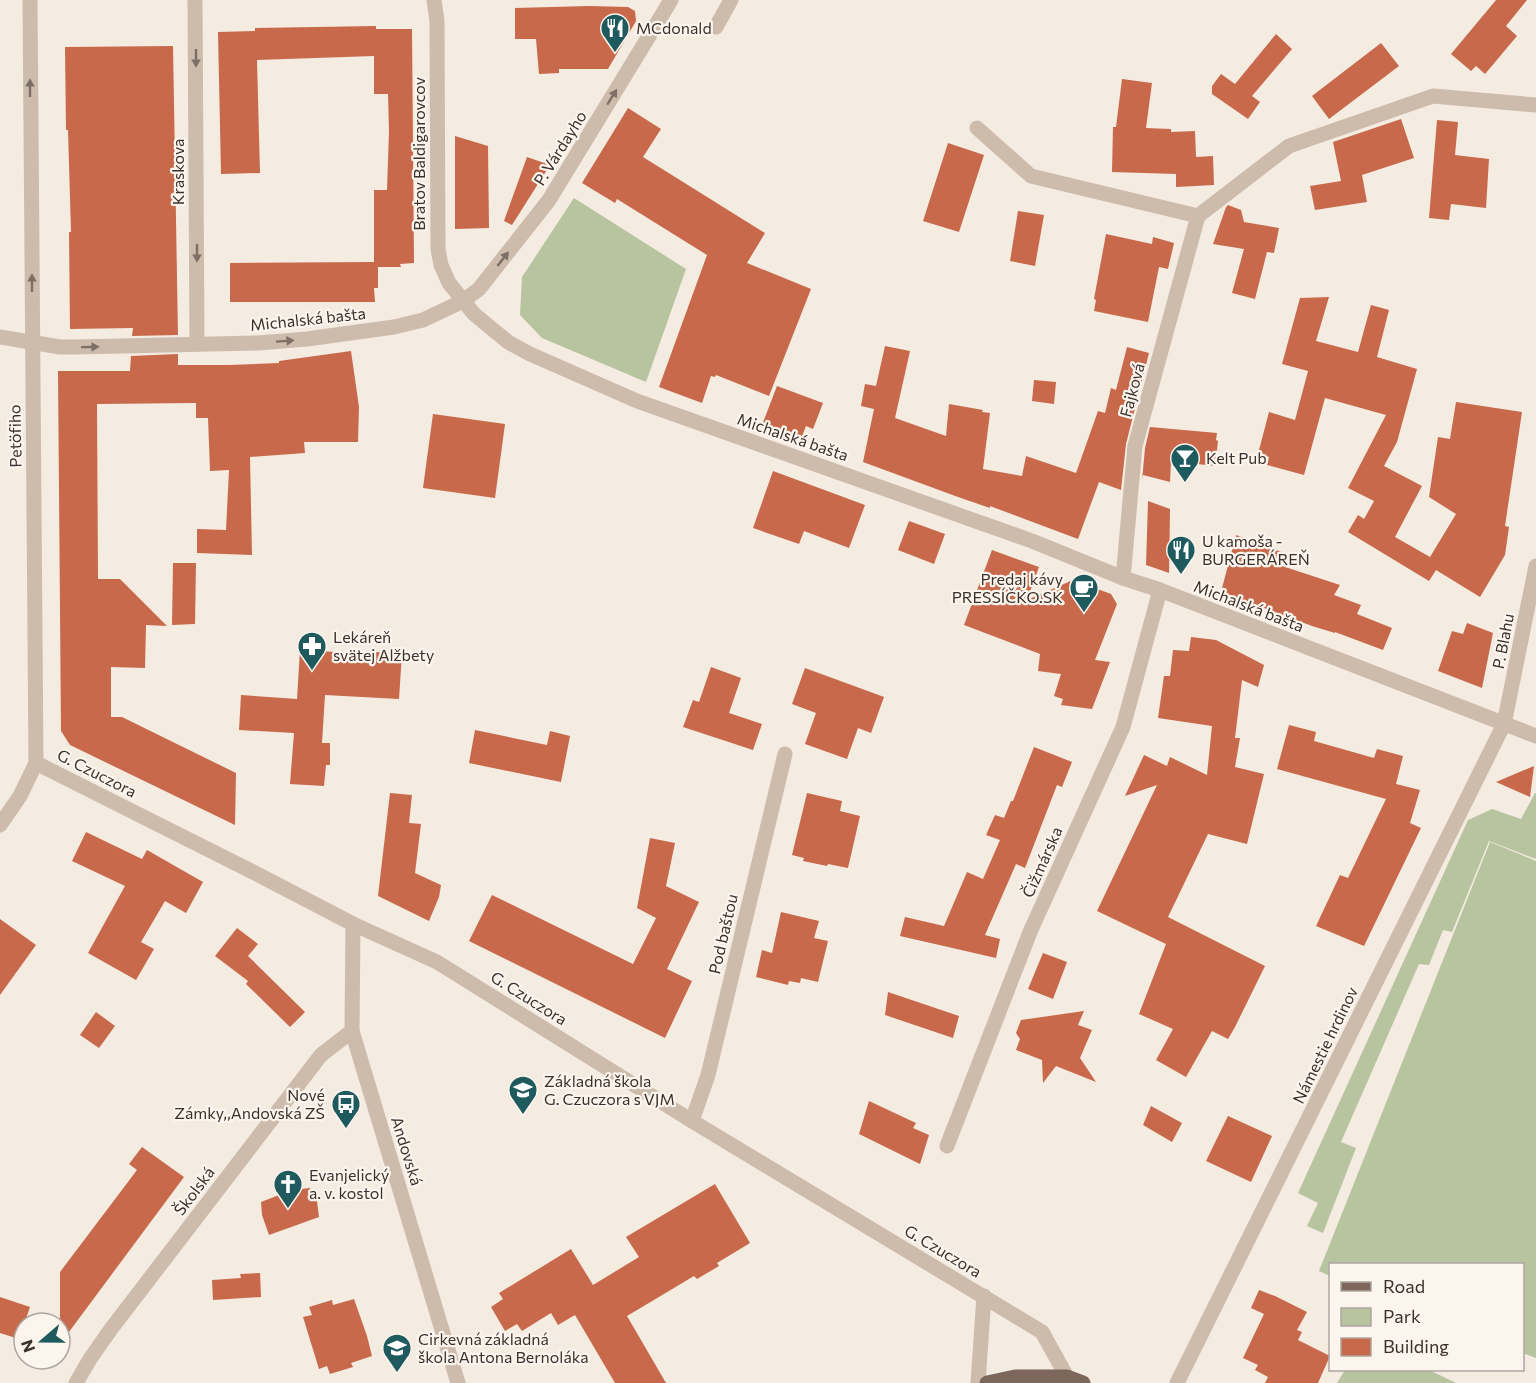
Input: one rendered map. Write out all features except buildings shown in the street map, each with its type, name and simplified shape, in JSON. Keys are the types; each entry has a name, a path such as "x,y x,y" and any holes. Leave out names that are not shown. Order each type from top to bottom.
{"main road":[{"path":"987,1383 1015,1377 1066,1377 1083,1383"}],"street":[{"name":"Petöfiho","path":"0,825 20,796 36,763 30,0"},
{"name":"Kraskova","path":"195,0 197,344"},
{"name":"Bratov Baldigarovcov","path":"434,0 437,21 438,249 441,265 449,283 463,301"},
{"name":"P. Várdayho","path":"463,301 479,289 549,200 671,0"},
{"path":"716,27 731,0"},
{"path":"977,128 1031,176 1198,216 1289,146 1433,96 1536,105"},
{"name":"Fajková","path":"1123,578 1135,446 1198,216"},
{"name":"Michalská bašta","path":"0,337 75,347 258,343 394,327 423,320 463,301 474,314 508,342 637,401 1032,541 1536,736"},
{"name":"P. Blahu","path":"1504,724 1536,566"},
{"name":"Čižmárska","path":"947,1146 1030,932 1123,728 1160,590"},
{"name":"Námestie hrdinov","path":"1177,1383 1504,724"},
{"name":"Pod baštou","path":"692,1120 708,1075 785,754"},
{"name":"G. Czuczora","path":"36,763 353,924 437,962 1042,1332 1066,1377"},
{"name":"Andovská","path":"353,924 352,1031 458,1383"},
{"name":"Školská","path":"76,1383 111,1329 321,1055 352,1031"},
{"name":"G. Czuczora","path":"978,1383 984,1296"},
{"path":"1186,1330 1200,1338"}],"green space":[{"path":"574,198 686,269 646,382 542,338 520,315 522,277"},
{"path":"1535,793 1536,859 1489,841 1452,932 1443,930 1429,965 1419,964 1341,1142 1356,1148 1323,1233 1307,1226 1318,1203 1298,1193 1468,820 1492,809 1521,819"},
{"path":"1490,842 1536,861 1536,1358 1524,1353 1524,1263 1329,1263 1329,1276 1319,1271"},
{"path":"1344,1371 1431,1371 1456,1383 1337,1383"}],"place":[{"name":"MCdonald","path":"615,54"},
{"name":"Kelt Pub","path":"1185,484"},
{"name":"U kamoša - BURGERÁREŇ","path":"1181,576"},
{"name":"Predaj kávy PRESSÍČKO.SK","path":"1084,614"},
{"name":"Lekáreň svätej Alžbety","path":"312,672"},
{"name":"Základná škola G. Czuczora s VJM","path":"523,1116"},
{"name":"Nové Zámky,,Andovská ZŠ","path":"346,1130"},
{"name":"Evanjelický a. v. kostol","path":"288,1210"},
{"name":"Cirkevná základná škola Antona Bernoláka","path":"397,1374"}]}
